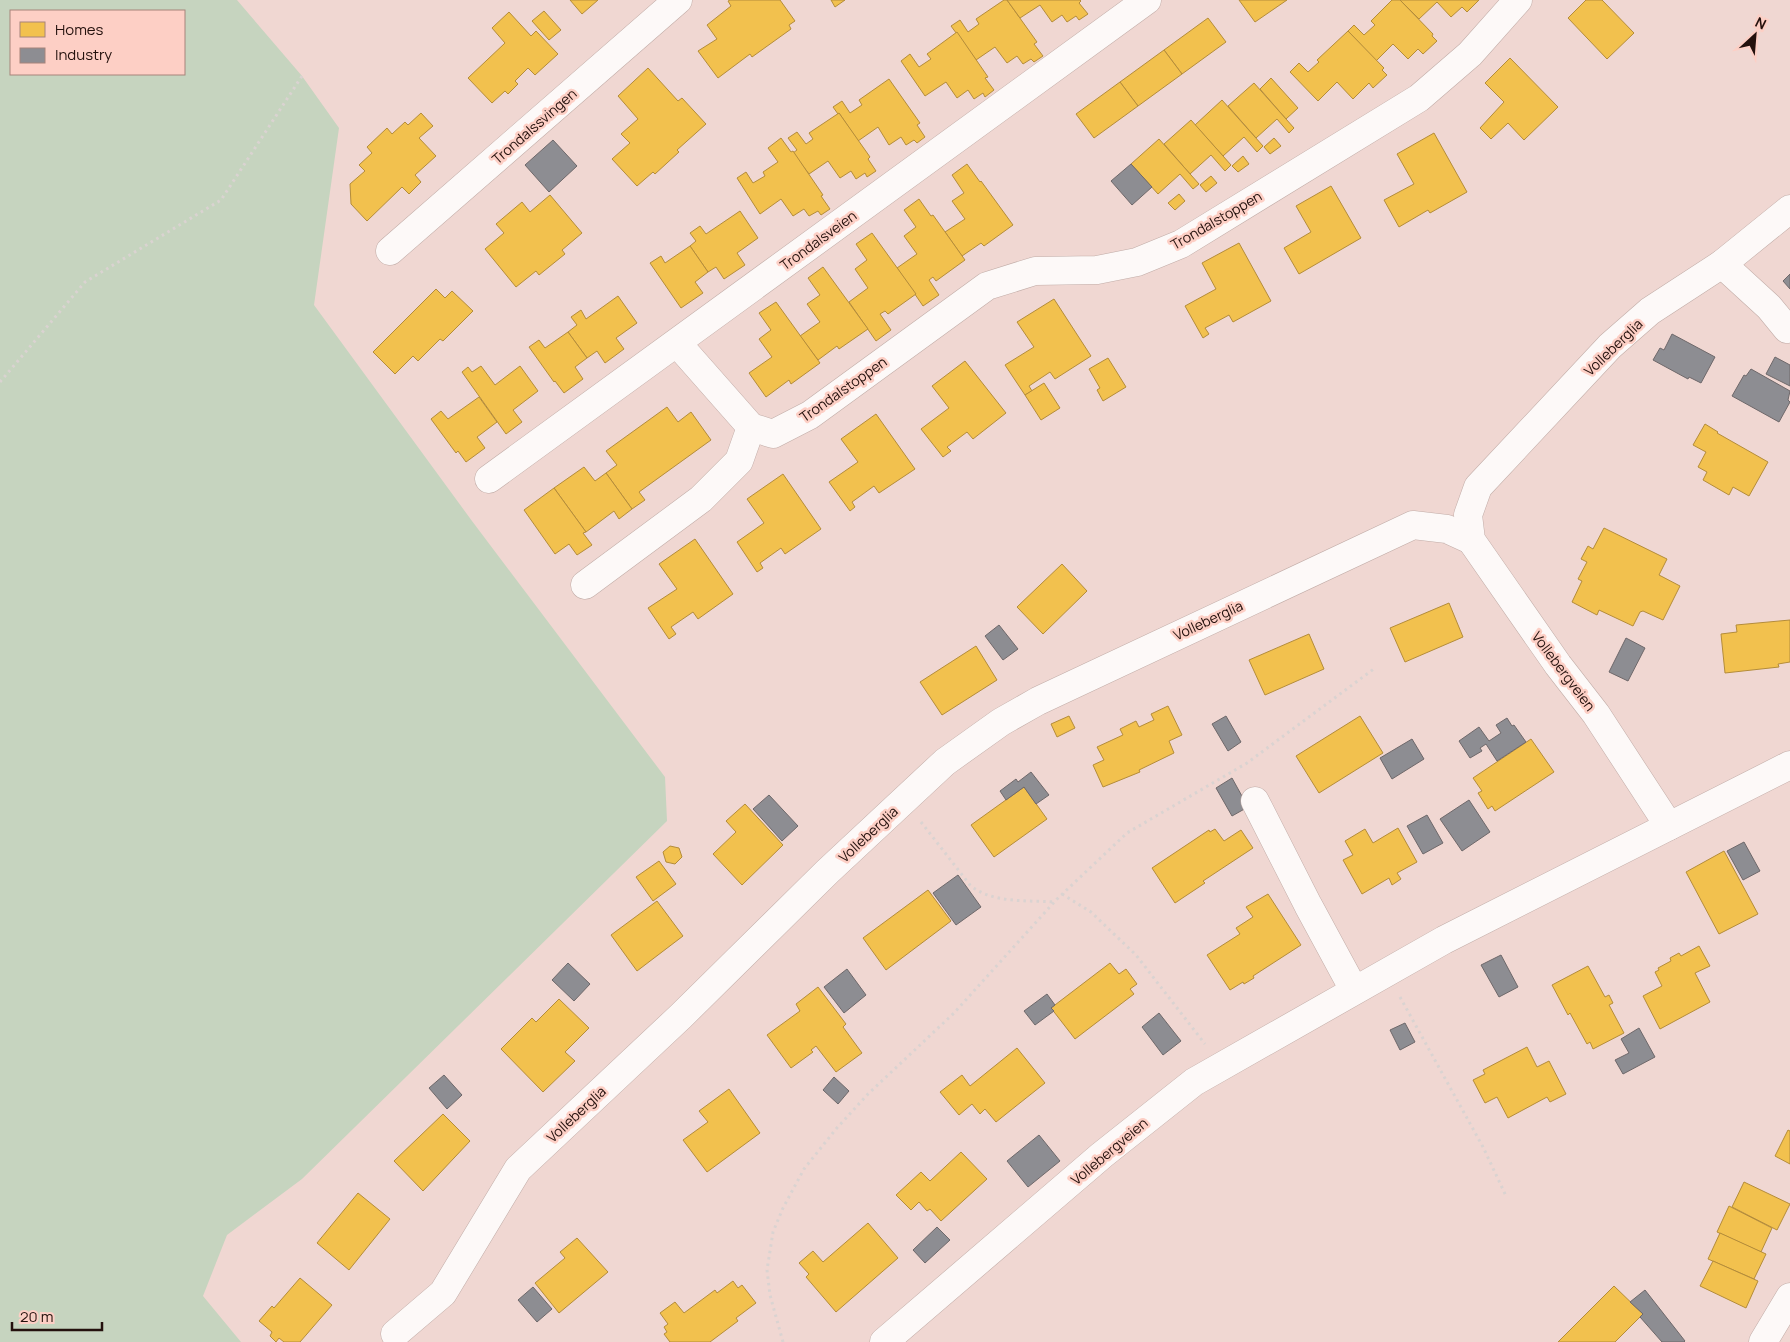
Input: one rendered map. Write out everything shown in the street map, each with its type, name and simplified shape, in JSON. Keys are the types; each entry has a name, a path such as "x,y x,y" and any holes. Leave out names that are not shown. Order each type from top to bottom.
{"street":[{"name":"Trondalssvingen","path":"390,252 678,0"},
{"name":"Trondalsveien","path":"489,479 1147,0"},
{"name":"Trondalstoppen","path":"750,427 773,434 810,415 987,286 1035,270 1096,270 1137,262 1181,244 1419,98 1470,54 1518,0"},
{"name":"Volleberglia","path":"395,1334 443,1293 518,1168 686,1011 827,872 945,762 1001,722 1038,701 1452,507 1478,486 1610,346 1650,311 1722,264 1790,209"},
{"path":"1722,264 1769,308 1787,329"},
{"path":"585,585 701,499 738,460 750,427 677,343"},
{"name":"Volleberglia","path":"1470,527 1478,486"},
{"path":"1413,525 1447,529 1470,527"},
{"name":"Vollebergveien","path":"1470,527 1558,665 1596,714 1669,826"},
{"name":"Vollebergveien","path":"884,1342 1102,1155 1194,1082 1444,940 1790,765"},
{"path":"1255,801 1354,990"},
{"path":"1763,1342 1790,1297"}],"path":[{"path":"0,382 85,282 221,200 302,76"},
{"path":"783,1342 770,1295 767,1270 773,1232 783,1208 804,1169 836,1129 868,1094 954,1013 1062,894 1127,833 1247,763 1375,668"},
{"path":"904,800 970,885 976,890 998,898 1055,902"},
{"path":"1062,894 1091,912 1136,955 1222,1066"},
{"path":"1387,972 1483,1147 1506,1196"}],"green space":[{"path":"0,0 237,0 302,76 339,128 314,305 472,521 665,777 667,821 302,1179 227,1235 203,1296 241,1342 0,1342"}],"building: Homes":[{"path":"570,0 598,0 582,14"},
{"path":"780,0 795,21 789,25 791,29 752,57 750,54 718,78 698,51 717,39 707,25 731,6 728,1"},
{"path":"831,0 845,0 835,7"},
{"path":"1004,0 1007,0 1037,42 1034,44 1043,56 1034,62 1031,59 1023,64 1017,56 1007,63 995,47 976,60 951,26 960,20 968,32 979,24 976,19"},
{"path":"1007,0 1080,0 1079,3 1088,14 1079,20 1076,16 1067,22 1062,15 1052,22 1040,5 1020,18"},
{"path":"1239,0 1287,0 1255,22"},
{"path":"1392,0 1400,0 1433,34 1432,36 1437,41 1423,54 1418,49 1408,59 1393,44 1376,61 1348,31 1354,25 1364,35 1375,25 1371,21"},
{"path":"1400,0 1479,0 1467,12 1462,7 1451,17 1437,2 1419,19"},
{"path":"1586,0 1602,0 1634,33 1607,59 1568,18"},
{"path":"544,11 561,30 549,40 532,21"},
{"path":"509,12 531,36 536,31 558,54 535,75 528,68 515,81 518,84 508,94 505,91 492,103 468,78 505,43 492,28"},
{"path":"1208,18 1226,42 1182,74 1164,50"},
{"path":"1348,31 1384,68 1382,70 1387,75 1373,88 1369,83 1353,99 1337,82 1318,101 1290,72 1299,63 1308,72 1319,62 1317,60"},
{"path":"957,32 988,77 985,78 994,90 985,97 983,93 974,99 968,90 957,98 946,82 925,96 901,61 910,54 919,67 931,59 927,54"},
{"path":"1164,50 1182,74 1138,106 1120,82"},
{"path":"1510,58 1558,107 1524,140 1508,123 1491,139 1480,128 1504,102 1485,83"},
{"path":"648,68 678,101 682,98 706,124 677,150 679,152 655,174 653,172 637,186 612,159 630,143 621,134 638,119 618,96"},
{"path":"1271,78 1298,108 1286,119 1260,89"},
{"path":"889,79 920,123 917,125 925,137 917,143 914,140 906,145 901,137 889,145 878,127 858,141 833,107 842,101 850,113 862,105 859,100"},
{"path":"1120,82 1138,106 1094,138 1076,114"},
{"path":"1254,83 1294,128 1289,133 1277,119 1256,138 1228,106"},
{"path":"1222,100 1263,146 1257,152 1244,137 1223,156 1195,125"},
{"path":"421,113 433,126 419,138 436,156 415,175 421,182 409,194 402,187 367,221 351,204 350,184 365,171 359,165 372,153 367,147 387,128 392,134 405,122 408,125"},
{"path":"839,113 870,157 868,159 876,171 867,177 865,173 856,179 851,171 840,178 828,161 809,174 793,153 797,150 788,138 797,132 806,144 813,139 809,133"},
{"path":"1191,120 1231,165 1225,171 1211,155 1190,174 1164,144"},
{"path":"1434,133 1467,192 1430,213 1428,210 1399,227 1384,200 1414,184 1397,154"},
{"path":"781,138 791,152 793,151 823,195 821,196 830,209 821,215 818,211 809,216 804,209 793,216 781,199 760,214 737,178 746,172 753,183 765,176 763,172 778,162 768,148"},
{"path":"1274,138 1281,146 1270,154 1264,147"},
{"path":"1159,139 1199,184 1193,189 1180,174 1158,194 1131,164"},
{"path":"1243,156 1249,164 1238,172 1232,166"},
{"path":"967,164 1013,225 984,246 981,243 962,256 945,232 965,219 952,201 964,193 952,175"},
{"path":"1211,176 1217,183 1206,192 1200,185"},
{"path":"1331,186 1361,238 1299,274 1284,248 1311,232 1296,206"},
{"path":"1179,194 1185,201 1175,210 1168,203"},
{"path":"550,195 582,233 562,250 565,254 539,275 536,271 516,287 485,249 504,233 496,224 522,202 530,212"},
{"path":"919,199 931,216 933,215 965,260 936,281 933,277 929,280 939,295 923,306 897,268 917,254 904,236 916,227 904,210"},
{"path":"740,211 758,238 737,253 745,265 724,279 716,267 708,272 690,246 696,241 690,233 700,226 706,234"},
{"path":"872,233 916,294 888,314 885,311 880,314 891,330 876,341 849,302 868,288 855,269 867,260 856,244"},
{"path":"1239,243 1271,301 1233,322 1229,315 1205,328 1209,334 1203,338 1185,306 1216,289 1202,263"},
{"path":"690,246 708,272 695,282 703,293 681,308 650,263 661,256 665,263"},
{"path":"823,267 868,329 839,349 837,346 818,360 800,336 820,322 807,304 820,295 808,278"},
{"path":"436,289 445,298 452,291 473,311 443,341 440,339 418,361 413,356 395,374 373,352"},
{"path":"618,296 637,323 616,338 624,349 605,363 597,351 587,358 568,332 577,325 571,317 581,310 586,319"},
{"path":"1054,299 1091,356 1055,379 1050,372 1029,386 1032,391 1025,395 1005,365 1034,347 1017,322"},
{"path":"776,302 820,363 791,384 789,380 766,397 749,373 772,357 759,339 771,330 759,313"},
{"path":"568,332 587,358 575,367 583,379 564,393 529,347 539,340 545,348"},
{"path":"1108,358 1126,387 1103,401 1097,390 1100,388 1089,369"},
{"path":"965,361 1006,413 973,439 967,432 947,447 951,451 943,457 921,429 949,408 932,386"},
{"path":"481,366 495,385 520,366 538,391 513,410 522,422 506,434 462,372 468,367 472,372"},
{"path":"1044,383 1060,408 1041,420 1025,395"},
{"path":"479,397 497,422 477,437 485,448 466,462 458,451 456,453 431,419 441,411 448,419"},
{"path":"667,407 678,422 691,412 711,440 639,492 645,500 632,509 606,473 617,465 606,451"},
{"path":"876,414 915,469 879,493 874,486 852,502 855,507 850,511 829,482 858,462 841,439"},
{"path":"1705,424 1717,433 1768,462 1749,496 1733,487 1729,495 1703,480 1707,472 1698,467 1706,452 1693,445"},
{"path":"584,467 595,481 606,473 632,509 619,519 614,511 586,532 554,488"},
{"path":"783,474 821,529 785,554 781,548 760,563 763,568 757,572 737,542 764,523 747,499"},
{"path":"554,488 586,532 583,533 592,545 577,555 569,544 555,554 524,510"},
{"path":"1604,528 1667,559 1659,575 1680,586 1663,620 1643,611 1640,612 1633,626 1599,610 1597,615 1572,602 1582,581 1578,579 1587,562 1581,559 1588,546 1593,549"},
{"path":"695,539 733,594 698,619 693,612 671,627 676,634 669,639 648,608 677,589 659,564"},
{"path":"1062,564 1087,591 1043,634 1017,607"},
{"path":"1449,603 1463,637 1405,662 1390,628"},
{"path":"1790,620 1790,662 1778,664 1779,667 1725,673 1721,634 1737,632 1736,625"},
{"path":"1309,634 1324,669 1265,695 1249,660"},
{"path":"976,646 997,680 942,715 920,682"},
{"path":"1168,706 1182,735 1169,741 1174,753 1139,770 1140,772 1103,787 1093,765 1104,760 1097,747 1123,735 1120,729 1136,721 1139,727 1154,720 1151,714"},
{"path":"1069,716 1075,728 1057,737 1051,724"},
{"path":"1360,716 1383,753 1319,793 1296,756"},
{"path":"1531,739 1554,772 1495,811 1492,806 1488,809 1478,793 1482,791 1473,778"},
{"path":"1024,787 1047,819 994,857 971,825"},
{"path":"745,804 783,845 742,885 713,854 736,832 726,821"},
{"path":"1398,828 1417,862 1397,873 1401,879 1392,885 1389,878 1362,894 1343,860 1353,855 1345,841 1365,829 1373,843"},
{"path":"1215,829 1224,841 1241,830 1253,848 1203,881 1205,883 1175,903 1152,868 1209,830 1210,832"},
{"path":"670,846 679,848 682,857 675,864 666,862 663,852"},
{"path":"1724,851 1758,914 1719,934 1686,872"},
{"path":"659,861 676,884 653,901 636,877"},
{"path":"928,890 951,921 886,970 863,938"},
{"path":"1268,894 1301,945 1253,976 1254,978 1230,990 1207,955 1240,934 1236,928 1253,917 1246,907"},
{"path":"657,901 683,936 637,971 611,935"},
{"path":"1699,946 1710,966 1695,973 1710,1002 1660,1029 1643,996 1662,986 1655,972 1659,970 1658,968 1671,961 1670,958 1679,953 1681,956"},
{"path":"1110,963 1119,974 1126,969 1137,984 1130,989 1134,994 1075,1039 1051,1008"},
{"path":"1588,966 1605,997 1609,995 1613,1003 1609,1005 1624,1033 1593,1049 1590,1042 1587,1044 1570,1013 1568,1015 1552,985"},
{"path":"818,987 846,1024 843,1027 862,1053 836,1072 816,1046 811,1050 813,1052 791,1068 767,1035 800,1011 796,1004"},
{"path":"559,999 589,1028 565,1052 575,1061 543,1092 501,1049 532,1018 536,1022"},
{"path":"1527,1047 1537,1067 1549,1061 1566,1094 1550,1102 1547,1097 1508,1118 1497,1097 1485,1103 1473,1080 1485,1074 1483,1070"},
{"path":"1017,1048 1045,1083 996,1122 985,1109 980,1114 972,1104 959,1115 940,1092 962,1075 970,1086"},
{"path":"729,1089 760,1133 707,1172 683,1140 708,1122 699,1111"},
{"path":"443,1114 470,1141 423,1191 394,1161"},
{"path":"1788,1130 1790,1131 1790,1164 1775,1156"},
{"path":"961,1152 987,1179 941,1221 930,1209 927,1211 919,1202 911,1210 896,1195 921,1172 930,1181"},
{"path":"1744,1182 1790,1204 1777,1230 1732,1207"},
{"path":"358,1193 390,1219 349,1270 317,1243"},
{"path":"1729,1206 1772,1228 1761,1252 1717,1232"},
{"path":"868,1223 898,1258 836,1312 806,1277 809,1274 799,1263 813,1251 823,1262"},
{"path":"1720,1233 1766,1254 1754,1279 1708,1259"},
{"path":"577,1238 608,1272 559,1313 535,1283 565,1258 560,1252"},
{"path":"1713,1261 1758,1281 1746,1308 1700,1286"},
{"path":"300,1278 332,1305 300,1342 284,1342 279,1338 276,1342 270,1336 272,1332 259,1321 272,1306 274,1308"},
{"path":"733,1281 738,1288 742,1285 756,1303 736,1318 738,1321 710,1342 670,1342 664,1334 667,1332 664,1327 668,1324 660,1313 675,1302 684,1313 715,1290 717,1293"},
{"path":"1614,1286 1643,1314 1615,1342 1558,1342"}],"building: Industry":[{"path":"553,140 577,166 549,192 525,165"},
{"path":"1131,164 1152,187 1132,205 1111,181"},
{"path":"1790,274 1790,289 1783,281"},
{"path":"1672,334 1715,357 1701,383 1689,377 1688,379 1653,360 1660,348 1664,350"},
{"path":"1775,357 1790,365 1790,386 1766,374"},
{"path":"1751,369 1790,391 1788,400 1790,402 1779,422 1732,396 1744,375 1746,376"},
{"path":"999,625 1018,649 1003,660 985,636"},
{"path":"1626,638 1645,648 1628,681 1609,672"},
{"path":"1226,716 1241,742 1228,751 1212,724"},
{"path":"1507,718 1526,742 1497,761 1486,744 1480,748 1482,751 1470,758 1459,741 1479,727 1489,741 1501,733 1496,725"},
{"path":"1412,739 1424,759 1392,779 1380,758"},
{"path":"1031,772 1049,795 1036,804 1024,787 1006,800 1000,791 1016,779 1018,782"},
{"path":"1232,778 1248,807 1232,816 1216,788"},
{"path":"769,795 798,826 782,841 753,809"},
{"path":"1469,800 1490,832 1462,851 1440,819"},
{"path":"1427,815 1443,843 1423,854 1407,826"},
{"path":"1744,842 1760,871 1743,880 1727,851"},
{"path":"958,875 981,907 956,925 933,893"},
{"path":"1501,955 1518,987 1499,997 1481,965"},
{"path":"568,963 590,984 574,1001 552,980"},
{"path":"847,969 866,995 844,1013 824,987"},
{"path":"1047,994 1055,1005 1051,1008 1054,1011 1035,1025 1024,1011"},
{"path":"1159,1013 1181,1041 1163,1055 1142,1027"},
{"path":"1405,1023 1415,1042 1400,1050 1390,1030"},
{"path":"1639,1028 1655,1057 1623,1074 1615,1060 1629,1053 1621,1039"},
{"path":"444,1075 462,1095 447,1109 429,1088"},
{"path":"834,1077 849,1091 838,1104 823,1090"},
{"path":"1039,1135 1060,1161 1028,1187 1007,1161"},
{"path":"937,1227 950,1240 925,1263 913,1250"},
{"path":"533,1287 552,1309 537,1322 518,1300"},
{"path":"1645,1290 1684,1342 1662,1342 1640,1317 1643,1314 1630,1302"}]}
